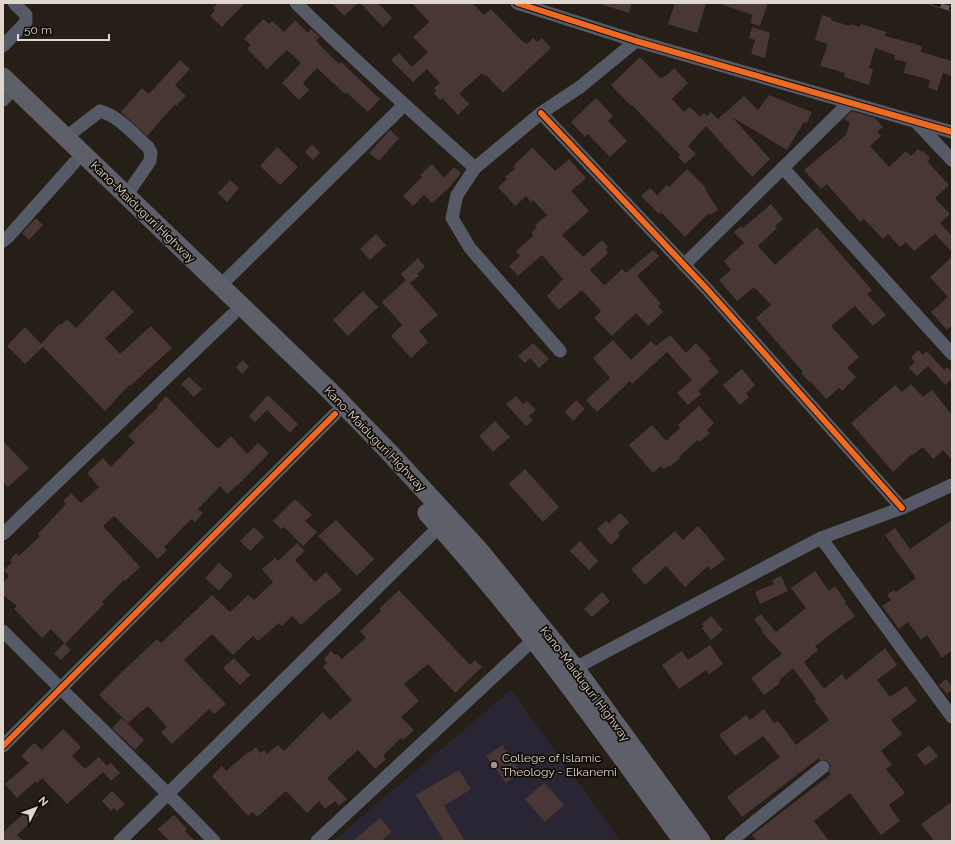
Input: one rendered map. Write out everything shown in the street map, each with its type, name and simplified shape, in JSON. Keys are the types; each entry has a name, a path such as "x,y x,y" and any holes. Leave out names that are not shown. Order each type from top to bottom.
{"highway":[{"name":"Kano-Maiduguri Highway","path":"6,92 65,138 330,391 389,452 479,550 575,668 701,841"},
{"name":"Kano-Maiduguri Highway","path":"6,92 74,163 335,414 440,526 533,640 683,841"}],"street":[{"path":"3,46 26,22 26,15 14,3"},
{"path":"296,3 404,105 475,168"},
{"path":"517,3 636,41 952,132"},
{"path":"560,351 470,248 452,218 457,195 475,168 541,113 580,87 636,41"},
{"path":"684,265 849,103"},
{"path":"220,286 404,105"},
{"path":"65,138 100,111 106,112 118,120 148,147 151,153 150,161 126,196"},
{"path":"541,113 706,288 902,508"},
{"path":"916,122 952,160"},
{"path":"3,241 74,163"},
{"path":"783,168 952,354"},
{"path":"3,534 232,315"},
{"path":"3,746 335,414"},
{"path":"575,668 821,538 902,508 952,485"},
{"path":"120,841 440,526"},
{"path":"821,538 952,718"},
{"path":"3,631 169,794 214,841"},
{"path":"317,841 533,640"},
{"path":"731,841 823,767"}],"shaded area":[{"name":"College of Islamic Theology - Elkanemi","path":"511,690 621,841 333,841"}],"building":[{"path":"218,3 245,3 222,27 210,16 215,10 213,8"},
{"path":"332,3 358,3 344,16"},
{"path":"360,3 378,3 392,18 383,27"},
{"path":"412,3 472,3 484,15 491,9 524,43 525,42 527,44 533,38 537,42 542,38 551,48 503,93 486,75 485,76 482,73 461,92 460,94 469,104 458,115 442,98 440,100 434,93 436,91 434,88 440,83 427,69 413,82 391,60 399,53 412,67 428,52 413,37 429,22"},
{"path":"603,3 632,3 629,13 603,5"},
{"path":"675,3 706,3 697,33 668,24"},
{"path":"723,3 768,3 760,26 750,23 753,15 723,5"},
{"path":"822,15 831,18 831,20 849,26 850,24 860,27 861,24 886,32 885,36 919,45 922,47 921,52 952,61 952,76 943,73 937,91 928,87 930,80 904,73 906,62 894,59 895,55 875,48 869,68 873,69 869,85 844,77 845,73 820,66 828,44 815,40"},
{"path":"263,19 269,24 272,21 284,32 295,20 308,33 311,29 320,37 316,41 339,64 341,62 380,99 368,112 346,92 345,94 317,68 303,83 309,90 299,100 282,83 301,63 287,50 267,69 247,49 251,45 244,39"},
{"path":"752,27 770,33 765,58 751,54 755,40 749,38"},
{"path":"640,57 660,78 667,75 674,68 688,83 672,99 684,112 690,107 700,117 704,113 707,116 711,112 718,119 744,96 758,110 769,95 812,112 807,123 804,122 787,150 732,117 770,159 752,177 706,126 688,146 696,154 685,164 678,157 680,155 611,85"},
{"path":"180,60 190,69 175,85 186,96 176,106 175,104 147,136 121,112 142,88 149,94"},
{"path":"596,98 613,116 608,121 627,141 610,157 588,134 585,137 571,122"},
{"path":"852,111 875,118 883,127 877,132 881,136 870,146 889,167 906,151 911,156 918,149 921,152 923,151 930,158 927,161 949,185 935,198 950,214 940,223 952,236 952,252 935,234 914,251 906,242 900,247 888,234 883,239 864,219 860,222 827,184 821,189 804,170 846,135 850,122 844,119"},
{"path":"390,130 399,138 379,161 369,153"},
{"path":"312,144 320,153 313,160 305,152"},
{"path":"277,147 298,167 280,185 260,166"},
{"path":"532,148 555,171 569,159 586,178 571,191 589,211 562,235 583,257 602,240 608,247 606,250 608,253 590,270 603,284 605,285 622,269 626,273 653,250 659,256 637,276 661,304 658,306 663,312 648,326 636,313 612,336 594,318 601,311 582,290 559,310 547,296 563,279 542,255 518,276 509,266 520,256 516,251 533,236 531,233 537,227 535,225 547,215 533,200 531,202 526,196 515,206 498,187 507,179 505,177 515,169 513,167 515,166 514,165"},
{"path":"432,164 444,178 454,167 461,173 452,185 432,203 424,195 413,206 403,196 422,177 420,175"},
{"path":"687,169 706,188 705,189 718,210 710,215 709,213 685,237 661,212 659,214 641,196 650,188 657,195 667,185 669,187"},
{"path":"230,180 239,188 227,202 218,193"},
{"path":"771,204 783,219 775,226 777,228 758,246 775,265 817,227 872,290 867,294 886,315 873,326 855,306 831,326 859,357 847,368 856,377 842,391 839,388 826,399 801,373 803,372 756,318 771,305 754,287 737,301 719,280 731,270 724,261 744,243 734,232 741,226 743,228"},
{"path":"36,218 43,225 29,240 22,233"},
{"path":"376,234 386,245 370,260 360,249"},
{"path":"952,257 952,325 947,330 931,312 948,297 930,277"},
{"path":"418,258 425,267 417,274 419,276 410,283 438,315 419,331 428,342 411,358 391,336 402,325 382,302 406,280 401,274"},
{"path":"113,290 134,312 105,338 120,354 151,326 172,348 130,386 129,385 105,411 43,347 25,364 7,346 25,327 41,344 59,324 61,325 67,319 76,328"},
{"path":"363,291 378,307 348,336 333,320"},
{"path":"670,335 686,353 696,343 711,359 709,361 719,372 698,391 701,394 688,405 677,393 692,380 667,352 632,384 630,381 597,412 586,400 610,378 593,358 613,340 631,360 651,341 656,346"},
{"path":"533,343 549,359 539,368 530,358 525,363 518,356"},
{"path":"918,350 923,355 927,351 944,370 947,367 952,372 952,379 945,385 928,366 917,376 909,368 915,362 911,358"},
{"path":"243,360 249,367 242,374 236,367"},
{"path":"742,369 755,385 746,393 749,397 740,405 723,385"},
{"path":"189,377 202,389 194,397 181,384"},
{"path":"911,384 923,397 932,390 952,415 952,460 943,450 933,459 923,447 913,455 912,454 893,472 851,423 895,385 902,392"},
{"path":"268,395 298,424 290,433 267,410 255,422 249,416"},
{"path":"166,396 218,449 231,436 247,454 258,443 269,453 227,494 220,486 198,509 203,513 195,522 191,519 164,547 167,550 158,559 114,516 103,526 140,567 125,581 124,580 102,602 104,604 65,644 51,629 42,638 14,609 17,606 3,595 3,583 9,576 4,570 12,562 10,560 16,553 19,556 40,536 38,534 66,504 63,501 71,493 81,503 99,487 87,473 103,458 111,467 135,442 128,436 158,407 157,406"},
{"path":"516,396 523,404 527,401 536,410 529,416 533,420 526,426 506,404"},
{"path":"576,400 585,409 573,421 565,412"},
{"path":"699,406 714,423 707,430 710,433 700,442 698,440 694,443 670,467 669,465 664,469 661,466 653,473 629,445 652,425 666,441 680,428 678,425"},
{"path":"495,421 510,437 493,452 479,436"},
{"path":"3,441 29,468 8,487 3,482"},
{"path":"525,469 559,507 543,522 509,484"},
{"path":"295,499 312,515 305,521 317,532 303,546 284,527 281,529 273,521"},
{"path":"620,513 629,522 618,533 620,536 611,545 597,529 606,521 609,523"},
{"path":"336,520 374,559 357,576 318,536"},
{"path":"952,520 952,650 942,658 927,635 921,640 908,622 899,629 882,606 891,600 887,595 894,590 896,592 916,578 885,535 895,528 910,549"},
{"path":"698,526 725,559 711,570 708,566 685,587 666,566 645,585 631,569 675,531 683,540"},
{"path":"254,527 264,537 250,551 240,541"},
{"path":"580,541 598,561 589,570 570,551"},
{"path":"297,543 305,551 295,560 315,582 326,572 342,590 301,625 292,616 282,626 279,623 258,641 253,636 233,655 212,634 184,660 226,704 214,714 209,709 172,744 161,732 167,727 148,706 128,723 99,695 157,639 161,643 212,595 230,612 248,595 254,600 273,582 262,569 275,558 278,561"},
{"path":"219,563 233,575 219,591 205,578"},
{"path":"815,571 829,591 835,586 855,616 815,646 818,650 804,662 824,689 842,674 846,680 885,648 897,665 877,680 890,697 906,686 917,701 891,720 902,734 881,751 892,765 886,769 905,793 889,805 900,821 881,835 850,793 814,821 829,841 757,841 752,835 831,774 829,772 831,765 826,760 820,760 819,758 742,817 727,797 780,757 763,736 735,756 719,735 746,715 750,720 764,709 774,723 778,721 796,745 829,720 814,700 816,699 793,668 779,681 780,683 764,695 751,678 782,654 762,632 763,631 754,619 761,614 776,632 806,608 791,588"},
{"path":"781,576 788,591 760,604 755,592 774,584 772,580"},
{"path":"399,590 470,665 475,660 482,667 455,693 428,664 404,684 419,701 401,717 414,730 403,740 401,738 383,756 386,759 375,769 358,750 327,778 347,799 339,806 335,801 325,809 319,801 307,813 286,791 257,817 253,812 248,816 212,776 222,766 226,771 256,747 260,753 264,750 267,754 278,745 284,751 323,712 330,720 352,700 323,667 327,663 324,659 331,651 342,659 366,638 360,631 381,611 379,609"},
{"path":"602,592 610,601 592,617 584,609"},
{"path":"711,616 723,630 711,640 702,628 704,626 702,624"},
{"path":"64,643 71,650 61,660 54,654"},
{"path":"710,645 723,664 709,674 706,670 679,689 662,665 682,651 688,660"},
{"path":"234,658 250,675 240,685 223,668"},
{"path":"946,679 952,686 952,689 947,694 939,685"},
{"path":"122,718 144,740 135,750 112,728"},
{"path":"63,729 81,747 72,756 85,769 99,757 107,766 111,763 120,773 111,781 103,772 67,804 42,778 37,783 36,781 17,798 5,784 29,763 21,756 34,743 42,750"},
{"path":"502,745 521,772 506,783 486,756"},
{"path":"929,745 938,756 925,766 917,755"},
{"path":"459,770 471,789 444,806 465,841 444,841 416,795"},
{"path":"544,783 564,805 545,822 525,799"},
{"path":"112,791 125,804 117,811 114,808 111,811 102,801"},
{"path":"952,802 952,838 949,841 934,841 921,824"},
{"path":"31,807 38,815 17,835 23,841 3,841 3,832"},
{"path":"174,815 187,829 185,831 195,841 169,841 158,829"},
{"path":"380,818 392,832 381,841 353,841"}],"railway":[{"path":"932,3 952,9"}],"cycle path":[{"path":"517,3 636,41 952,132"},
{"path":"541,113 706,288 902,508"},
{"path":"3,746 335,414"}],"place":[{"name":"College of Islamic Theology - Elkanemi","path":"494,765"}]}
